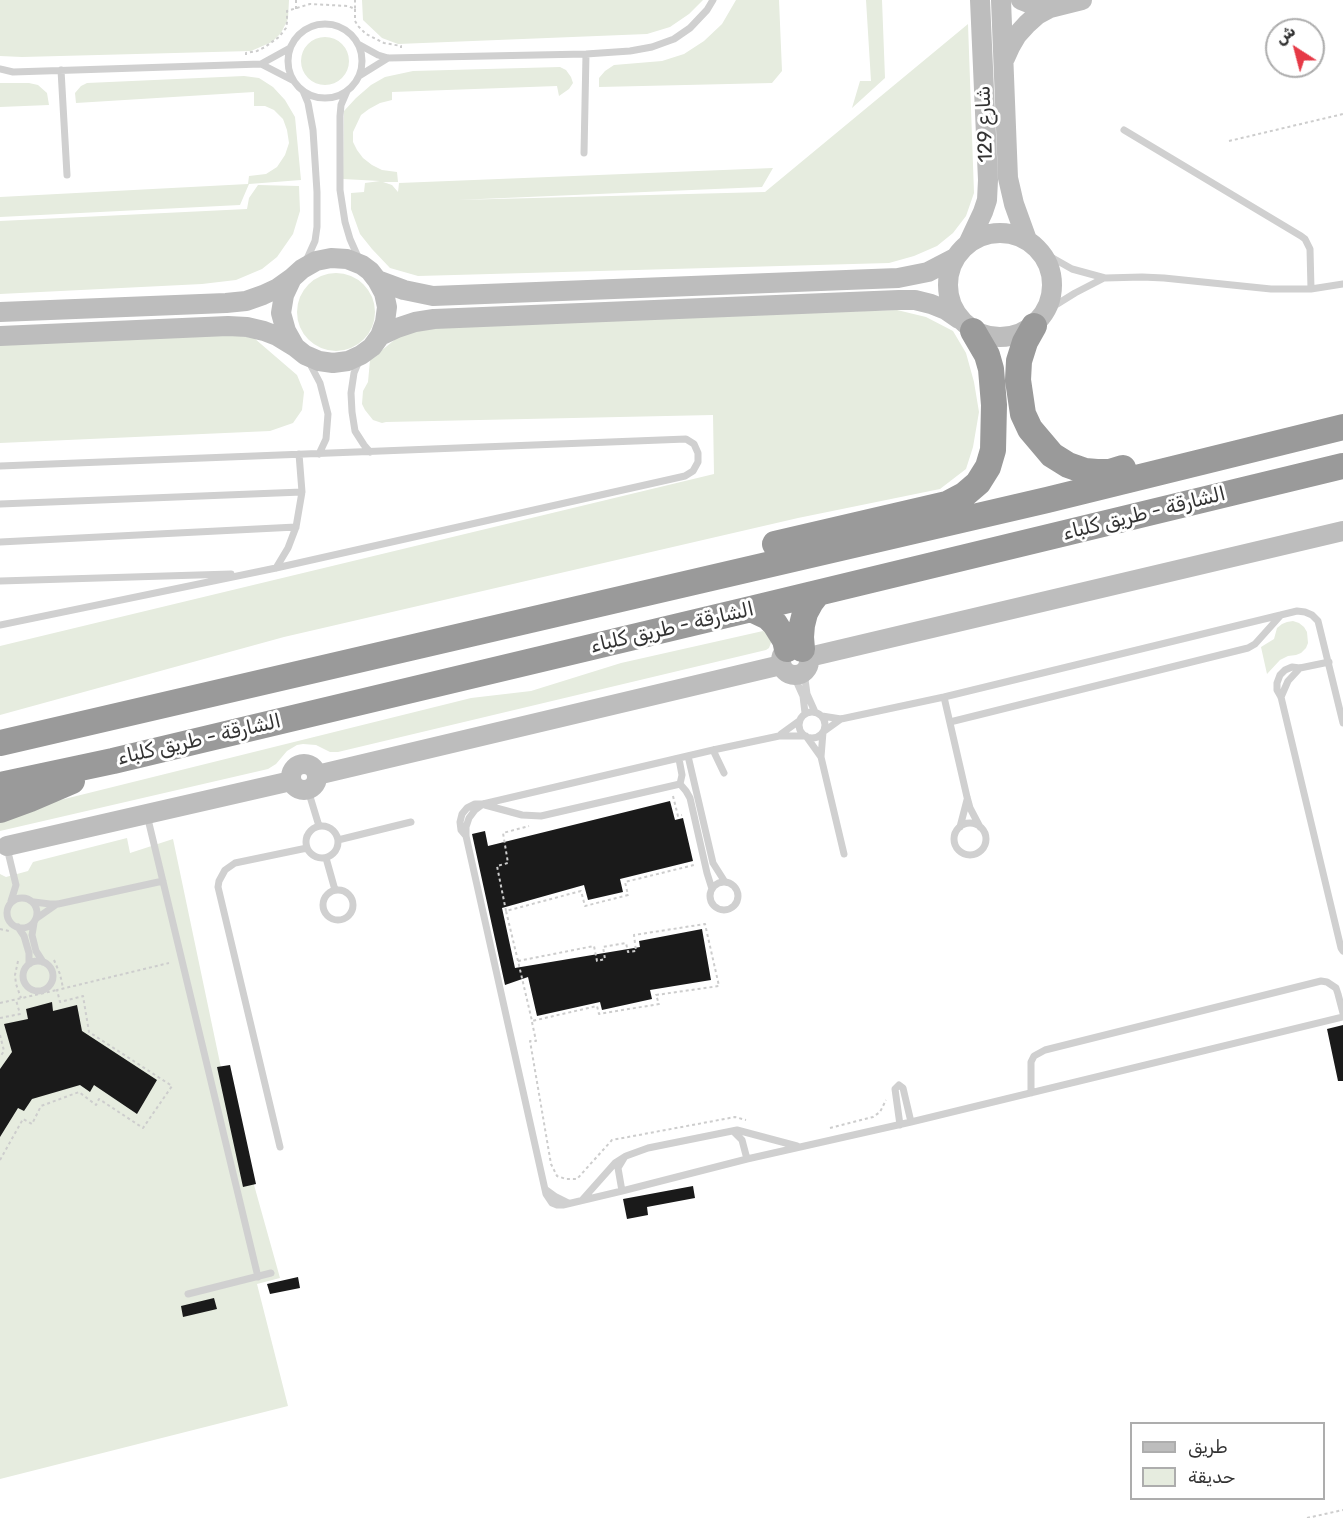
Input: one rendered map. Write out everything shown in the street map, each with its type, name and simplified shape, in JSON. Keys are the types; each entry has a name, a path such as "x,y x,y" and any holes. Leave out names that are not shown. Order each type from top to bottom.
{"highway":[{"path":"1040,318 1025,342 1019,361 1017,380 1023,414 1030,429 1052,455 1068,465 1085,471 1110,472 1343,418"},
{"path":"574,609 603,589 624,580 947,504 964,495 978,483 988,468 993,450 995,428 991,369 981,343 966,325"},
{"name":"الشارقة - طريق كلباء","path":"0,743 1035,503 1343,427"},
{"name":"الشارقة - طريق كلباء","path":"0,785 113,761 1343,466"},
{"path":"796,661 803,619 818,593"},
{"path":"751,609 775,624 796,661"},
{"path":"0,727 192,683 264,673 300,674"},
{"path":"0,810 59,788 113,761"}],"street":[{"name":"شارع 129","path":"962,251 983,212 987,190 980,0"},
{"name":"شارع 129","path":"1001,0 1008,178 1014,204 1035,246"},
{"path":"1021,0 1050,8"},
{"path":"1004,59 1010,46 1027,24 1038,15 1050,8 1082,0"},
{"path":"377,280 404,290 433,296 898,278 928,272 979,238 1003,233 1016,235 1035,246 1049,266 1053,281 1052,297 1040,318 1020,334 1004,338 988,337 966,325 946,310 915,300 434,319 415,322 380,336"},
{"path":"962,251 949,273 948,289 951,305 966,325"},
{"path":"0,312 226,303 246,300 278,288 316,261 331,258 347,259 362,265 377,280 384,293 387,307 380,336 372,347 348,361 333,363 319,361 277,336 247,327 0,336"},
{"path":"297,273 284,294 281,313 286,331 300,351"},
{"path":"7,846 305,782 796,661 1343,531"}],"lane":[{"path":"358,44 388,58 630,51 652,47 674,39 690,28 713,0"},
{"path":"0,69 14,72 261,64 292,80 311,96 329,98 347,91 354,84 362,60 358,44 351,34 341,27 323,24 306,29 296,37 290,48 288,64 292,80"},
{"path":"261,64 290,48"},
{"path":"584,153 586,54"},
{"path":"358,76 388,58"},
{"path":"61,70 67,175"},
{"path":"297,273 311,252 317,226 313,130 308,103 303,91"},
{"path":"347,91 341,105 340,116 340,190 345,222 362,265"},
{"path":"1124,130 1305,239 1310,249 1311,289"},
{"path":"1035,246 1072,269 1105,278 1153,277 1271,289 1311,289 1343,284"},
{"path":"1040,318 1075,293 1105,278"},
{"path":"300,351 321,383 328,414 326,439 319,454"},
{"path":"361,355 354,373 351,393 352,412 355,431 370,452"},
{"path":"0,466 686,439 694,444 698,453 698,462 693,471 685,476 249,574 0,625"},
{"path":"276,568 288,548 296,527 302,492 298,454"},
{"path":"0,504 302,492"},
{"path":"0,542 296,527"},
{"path":"0,581 249,574"},
{"path":"1031,1093 1031,1062 1034,1056 1045,1050 1321,981 1332,984 1338,994 1343,1015 1031,1093 900,1125 557,1205 548,1199 546,1194 466,836 469,818 483,804 779,736 815,737 841,719 944,697 1297,612 1312,615 1318,621 1343,723"},
{"path":"950,722 1248,648 1255,645 1281,615"},
{"path":"779,736 800,721 805,714 805,695 796,661"},
{"path":"1329,662 1300,668 1288,681 1281,697 1343,951"},
{"path":"805,695 825,724 821,757 844,854"},
{"path":"944,697 970,808 984,831 985,843 978,852 967,855 961,852 954,843 956,831 968,823 980,827"},
{"path":"805,714 841,719"},
{"path":"800,721 800,730 821,757"},
{"path":"713,750 724,774"},
{"path":"688,756 712,863 725,882"},
{"path":"679,759 682,775 680,784"},
{"path":"305,782 319,826"},
{"path":"483,804 522,815 541,816 680,784"},
{"path":"680,784 690,798 712,889"},
{"path":"960,827 967,797"},
{"path":"147,815 258,1277"},
{"path":"338,840 411,822"},
{"path":"319,826 333,830 338,840 336,851 326,858 315,856 307,848 306,843 309,832 319,826"},
{"path":"7,846 16,885 7,914 14,927 24,936 29,953 29,964"},
{"path":"280,1147 218,887 225,870 235,863 307,848"},
{"path":"326,858 335,890"},
{"path":"0,914 19,898 25,897 32,901 58,904 163,881"},
{"path":"730,883 735,886 739,896 738,901 731,909 721,910 712,904 710,894 712,889 718,884 730,883"},
{"path":"16,885 37,907 32,935 36,951 51,969 53,975 53,981 46,990 40,992 29,989 22,980 25,968 35,961 43,962"},
{"path":"335,890 345,891 352,898 351,914 342,919 332,918 323,906 326,896 335,890"},
{"path":"0,922 26,928 58,904"},
{"path":"900,1125 895,1089 898,1085 903,1088 911,1122"},
{"path":"582,1200 619,1160 648,1148 672,1142 740,1130 800,1147"},
{"path":"733,1131 742,1140 747,1159"},
{"path":"622,1191 618,1167 626,1156"},
{"path":"189,1294 271,1273"}],"path":[{"path":"296,0 296,9"},
{"path":"355,0 355,21 361,30 384,44 400,46 402,58"},
{"path":"245,64 246,53 257,51 279,37 286,28 287,11 310,4 348,6 355,9"},
{"path":"1229,141 1343,114"},
{"path":"672,791 678,816 686,814"},
{"path":"537,824 503,833 508,863 496,866 532,1021 536,1041 530,1041 551,1164 558,1176 577,1179 612,1140 735,1117 746,1120"},
{"path":"507,910 581,891 585,906 628,895 625,882 698,864"},
{"path":"518,960 594,946 597,961 605,959 603,947 626,943 628,952 636,951 634,935 705,924 719,986 656,995 659,1004 599,1014 597,1006 532,1021"},
{"path":"0,928 14,927"},
{"path":"51,956 56,963 63,988"},
{"path":"18,960 15,975 21,998"},
{"path":"0,1004 169,963"},
{"path":"0,1160 23,1119 32,1124 41,1106 79,1092 96,1105 99,1099 142,1128 172,1086 89,1032 83,996 60,1002 57,990"},
{"path":"0,1018 20,1014 16,1000"},
{"path":"0,1035 4,1051 0,1057"},
{"path":"828,1129 873,1117 880,1112 886,1100"},
{"path":"1308,1518 1343,1510"}],"green space":[{"path":"0,0 289,0 288,19 281,33 272,42 251,51 22,57 0,56"},
{"path":"362,0 703,0 689,14 670,27 647,34 398,44 382,38 363,20"},
{"path":"736,0 779,0 782,71 772,83 599,87 599,78 614,65 662,61 684,54 704,41 722,24"},
{"path":"866,0 882,0 885,78 852,108 860,81 871,81"},
{"path":"968,24 974,193 966,216 953,233 937,246 914,256 889,263 418,276 390,268 360,234 351,209 351,193 364,192 365,183 380,181 343,179 344,111 371,85 385,77 413,71 560,67 566,70 573,83 559,96 557,86 392,92 392,100 380,103 361,115 353,132 353,142 363,158 372,165 382,170 397,172 398,182 383,182 392,185 398,192 399,183 773,168 762,187 457,200 765,192"},
{"path":"320,37 330,37 342,44 349,56 349,66 342,78 330,85 320,85 305,74 301,66 301,56 312,41"},
{"path":"244,76 259,78 273,87 285,100 295,117 301,180 249,184 240,205 0,217 0,197 248,184 249,176 266,174 277,167 289,143 283,119 274,110 265,106 254,106 254,92 76,103 75,93 87,83"},
{"path":"0,83 38,85 47,93 49,105 0,107"},
{"path":"258,185 299,186 300,211 293,234 277,257 262,269 236,280 202,284 0,294 0,221 247,209 249,198"},
{"path":"336,273 351,276 364,284 372,297 375,312 372,327 364,340 351,348 336,351 321,348 308,340 300,327 297,312 300,297 308,284 321,276"},
{"path":"897,310 926,317 953,331 966,353 974,382 979,412 973,447 966,469 940,489 798,518 284,637 0,715 0,646 714,474 713,415 382,423 373,420 362,404 363,391 368,382 370,360 398,337 422,328 453,324"},
{"path":"219,333 254,338 297,375 304,392 302,410 293,423 270,431 0,443 0,344"},
{"path":"1293,621 1299,623 1307,632 1306,648 1301,653 1280,660 1267,674 1261,647 1274,639 1277,628"},
{"path":"763,631 772,640 766,650 338,752 330,752 316,745 297,745 268,769 0,831 0,815 471,698 531,691 621,663"},
{"path":"127,838 130,853 173,839 220,1063 280,1278 257,1284 288,1406 0,1479 0,874 6,877 28,871 33,862"}],"building":[{"path":"670,801 675,820 683,818 693,861 620,879 623,892 588,900 584,885 502,908 515,968 640,947 639,941 702,929 711,980 650,990 652,999 602,1010 600,1002 537,1016 528,977 505,985 472,834 485,831 488,846"},
{"path":"52,1002 53,1011 77,1005 82,1031 157,1080 137,1114 94,1085 90,1092 80,1085 32,1099 24,1111 18,1108 0,1137 0,1069 12,1052 4,1024 28,1019 26,1009"},
{"path":"1343,1025 1343,1081 1338,1081 1327,1029"},
{"path":"230,1065 256,1184 243,1187 217,1067"},
{"path":"693,1186 695,1198 647,1207 648,1215 627,1219 623,1199"},
{"path":"298,1277 300,1288 270,1294 267,1284"},
{"path":"214,1298 217,1309 183,1317 181,1306"}]}
